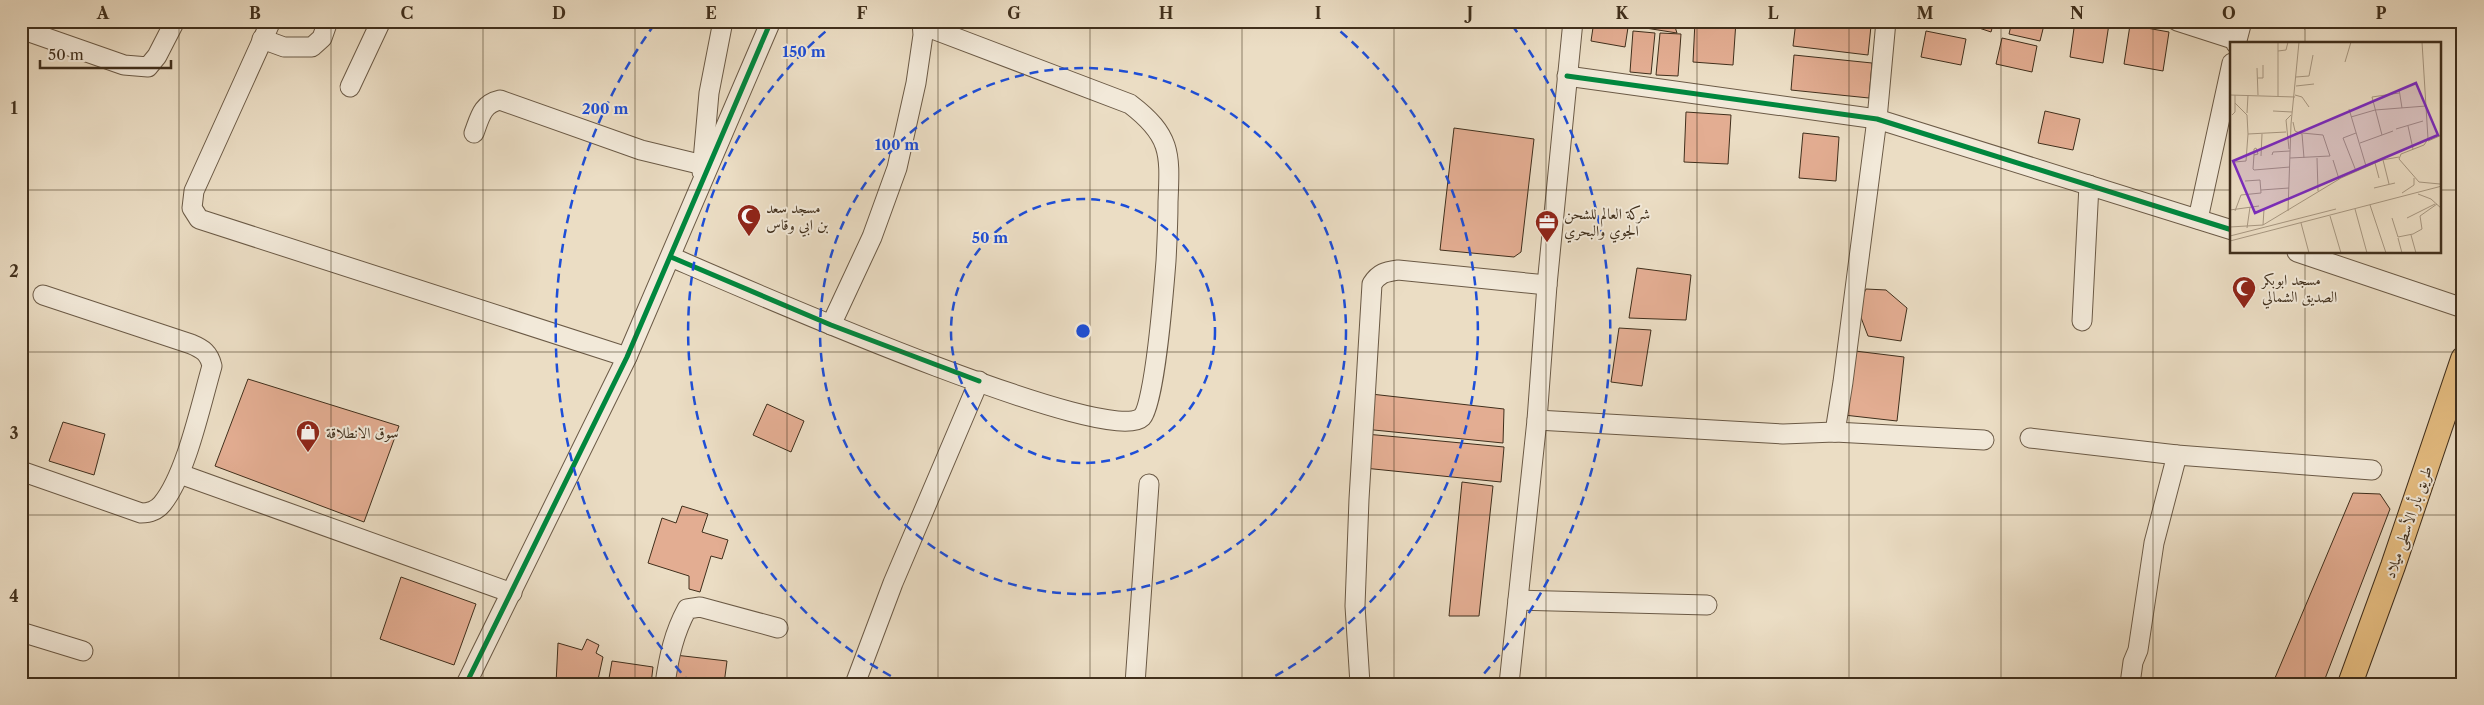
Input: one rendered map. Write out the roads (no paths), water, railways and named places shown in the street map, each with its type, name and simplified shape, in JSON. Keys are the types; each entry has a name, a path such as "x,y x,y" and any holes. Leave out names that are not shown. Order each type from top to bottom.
{"main road":[{"name":"طريق بأر الأسطى ميلاد","path":"2356,680 2463,359"}],"street":[{"path":"21,29 124,65 148,67 157,56 175,21"},
{"path":"271,21 191,199 192,208 199,219 627,357"},
{"path":"262,39 284,47 312,48 322,38 328,21"},
{"path":"350,87 381,21"},
{"path":"700,190 709,93 723,21"},
{"path":"466,684 627,357 771,21"},
{"path":"1509,684 1537,420 1547,285 1573,21"},
{"path":"1835,432 1877,119 1886,21"},
{"path":"2177,21 2236,42 2242,21"},
{"path":"671,257 830,325 979,381 1076,415 1116,423 1132,422 1142,417 1147,407 1160,323 1167,252 1170,159 1158,133 1150,121 1130,104 922,23 923,35 916,83 897,168 872,237 830,325"},
{"path":"2198,219 2230,72"},
{"path":"1567,76 1877,119 2230,229"},
{"path":"474,133 483,109 489,102 500,100 641,150 703,165"},
{"path":"2082,321 2090,185"},
{"path":"2303,254 2463,308"},
{"path":"1360,684 1355,606 1358,509 1372,284 1377,276 1385,272 1398,270 1547,285"},
{"path":"21,471 141,513 147,513 161,505 180,474 212,366 210,357 205,350 191,344 43,295"},
{"path":"855,684 893,583 979,381"},
{"path":"1537,420 1783,434 1835,432 1984,440"},
{"path":"2030,438 2177,455 2372,470"},
{"path":"2130,684 2138,650 2154,543 2177,455"},
{"path":"180,474 512,593"},
{"path":"1135,684 1149,484"},
{"path":"1518,600 1707,605"},
{"path":"664,684 669,651 678,626 688,609 700,608 778,628"},
{"path":"21,632 83,651"}],"place":[{"name":"مسجد سعد بن ابي وقاس","path":"749,237"},
{"name":"شركة العالم للشحن الجوي والبحري","path":"1547,243"},
{"name":"مسجد ابوبكر الصديق الشمالي","path":"2244,309"},
{"name":"سوق الانطلاقة","path":"308,453"}]}
